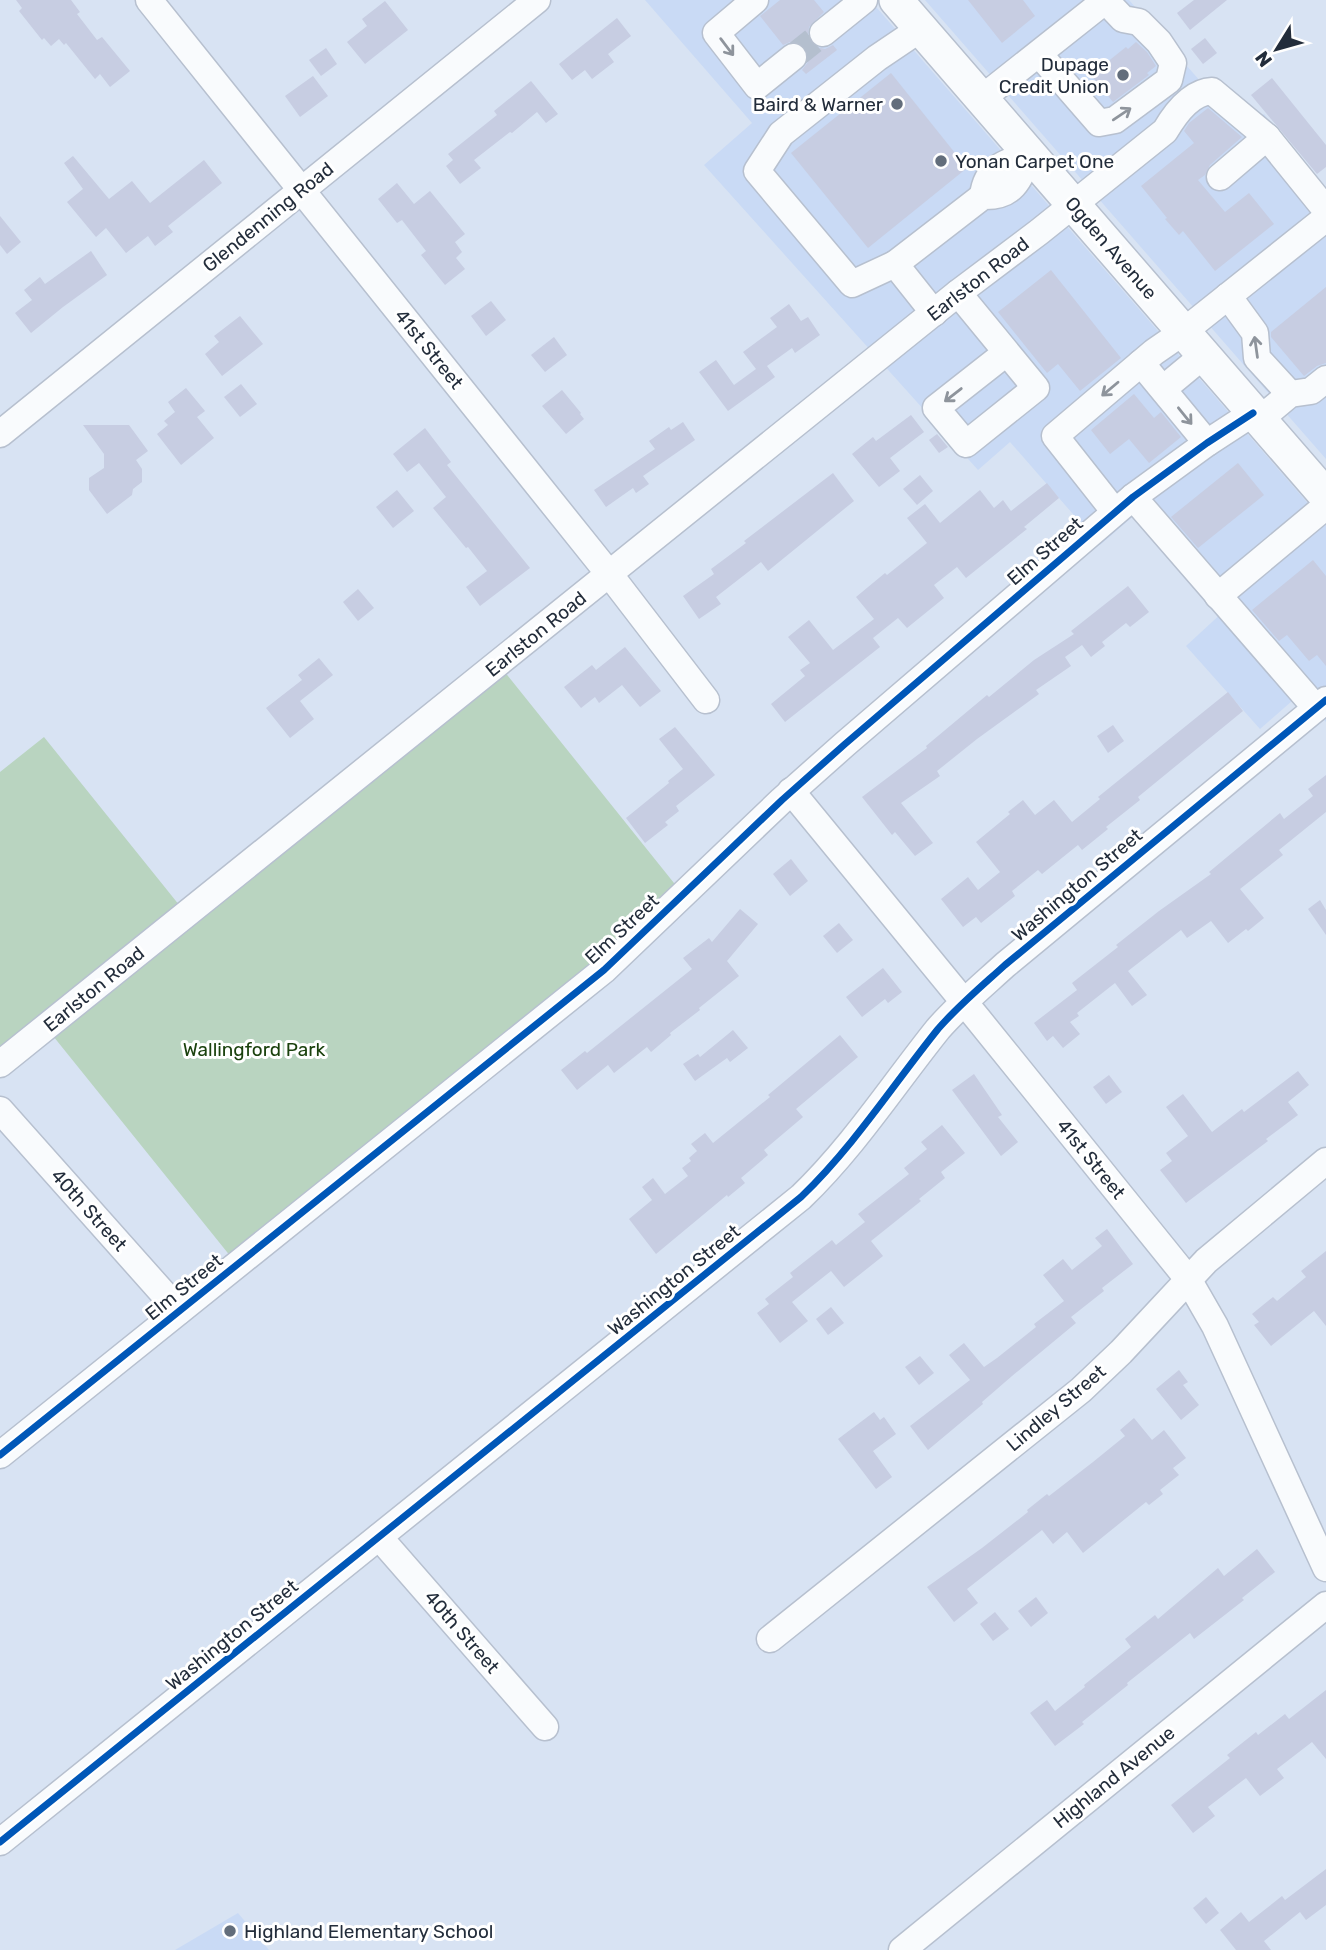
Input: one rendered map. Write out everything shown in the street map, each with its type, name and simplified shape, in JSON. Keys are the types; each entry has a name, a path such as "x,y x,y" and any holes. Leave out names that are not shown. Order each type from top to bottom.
{"main road":[{"name":"Ogden Avenue","path":"895,0 1325,496"}],"street":[{"name":"41st Street","path":"149,0 610,575 706,700"},
{"name":"Glendenning Road","path":"0,434 537,0"},
{"path":"754,0 716,33 757,86 793,57"},
{"path":"823,33 864,0"},
{"path":"981,99 1106,0 1123,19 1139,22 1159,42 1173,63 1168,80 1115,120 1099,123 1039,54"},
{"path":"920,29 877,58 780,134 757,171 852,284 895,264 983,196 985,181 1004,163 1029,155"},
{"name":"Earlston Road","path":"0,1064 958,293 1166,131 1174,115 1202,92 1212,91 1267,137 1326,210"},
{"path":"1220,177 1267,137"},
{"path":"1163,389 1228,296 1326,218"},
{"path":"895,264 934,313"},
{"path":"958,293 1006,353"},
{"path":"1228,296 1255,333 1257,358 1290,394"},
{"path":"1194,343 1141,363 1055,436 1218,596 1321,704"},
{"path":"1141,363 1207,443"},
{"name":"Elm Street","path":"0,1455 604,970 791,792 1124,505 1207,443 1290,394 1311,391 1326,379"},
{"path":"1218,596 1325,496"},
{"name":"Washington Street","path":"0,1842 801,1197 844,1152 940,1028 964,1002 1004,965 1321,704"},
{"name":"41st Street","path":"791,792 1188,1279 1215,1326 1326,1567"},
{"name":"40th Street","path":"0,1110 179,1311"},
{"name":"Lindley Street","path":"770,1639 1081,1390 1121,1352 1206,1261 1326,1161"},
{"name":"40th Street","path":"379,1537 545,1727"},
{"name":"Highland Avenue","path":"902,1950 1326,1605"}],"shaded area":[{"path":"645,0 870,0 1326,524 1326,722 1300,694 1260,729 1186,646 1225,610 1137,513 1100,545 1010,442 978,470 704,165 752,123"},
{"path":"925,0 1129,0 1244,131 1264,114 1326,195 1326,459"},
{"name":"Highland Elementary School","path":"238,1913 269,1950 175,1950"}],"green space":[{"name":"Wallingford Park","path":"500,666 682,893 231,1257 41,1021 0,1054 0,772 44,737 188,916"}],"building":[{"path":"16,0 71,0 80,12 77,14 97,40 102,37 130,71 110,87 100,74 95,79 66,43 64,45 59,39 51,46 44,38 42,40 19,11 22,8"},
{"path":"780,0 814,0 824,12 809,27 810,42 825,49 833,45 837,50 806,74 802,70 808,62 806,48 798,42 783,45 760,16"},
{"path":"968,0 1023,0 1035,16 1002,43"},
{"path":"1194,0 1227,0 1190,30 1177,13"},
{"path":"385,1 408,30 365,64 347,42 367,26 362,19"},
{"path":"617,18 631,36 608,54 614,62 592,79 585,70 572,80 559,64"},
{"path":"1205,38 1217,53 1203,64 1191,49"},
{"path":"1136,42 1156,66 1147,73 1149,75 1113,102 1091,75"},
{"path":"326,48 337,64 321,76 309,60"},
{"path":"891,73 967,168 868,248 791,153"},
{"path":"313,76 328,96 300,117 285,96"},
{"path":"1272,78 1326,145 1326,167 1317,174 1251,95"},
{"path":"531,81 558,114 546,123 537,112 474,160 481,168 460,184 446,166 453,160 448,154 497,115 494,111"},
{"path":"1208,108 1242,137 1210,165 1205,175 1198,180 1225,212 1249,193 1274,224 1215,271 1183,231 1179,235 1165,219 1167,218 1141,186 1194,143 1184,131 1189,123"},
{"path":"73,156 109,199 132,181 150,203 204,160 222,183 168,226 173,232 155,246 148,236 126,253 106,228 96,237 67,202 83,189 64,163"},
{"path":"397,183 414,204 430,191 465,234 455,242 462,252 456,258 465,269 445,285 421,255 426,251 402,220 397,223 378,199"},
{"path":"0,216 21,242 7,254 0,245"},
{"path":"91,251 107,275 31,333 15,313 32,300 24,290 40,277 45,284"},
{"path":"1051,270 1121,358 1080,391 1058,364 1047,373 998,312"},
{"path":"1326,287 1326,363 1304,376 1271,337 1271,332"},
{"path":"491,301 506,320 486,336 471,316"},
{"path":"789,304 801,321 808,317 820,335 795,353 792,348 767,366 775,377 728,411 699,372 716,360 734,385 756,369 743,352 777,327 770,318"},
{"path":"240,316 263,344 222,376 205,354 219,342 214,336"},
{"path":"554,337 567,355 545,372 531,355"},
{"path":"241,384 257,404 240,417 224,397"},
{"path":"186,388 205,411 197,417 214,438 181,465 157,434 168,425 164,421 175,412 168,402"},
{"path":"562,390 584,419 566,434 542,406"},
{"path":"1134,394 1154,418 1161,412 1181,437 1149,463 1129,439 1110,454 1091,430"},
{"path":"911,415 924,432 890,458 900,471 879,487 852,454 873,437 876,441"},
{"path":"683,422 695,440 643,476 649,484 636,493 633,488 606,507 594,490 655,449 649,441 669,427 671,430"},
{"path":"83,425 129,425 148,451 136,460 142,469 142,482 133,489 132,495 107,514 89,490 89,478 104,468 104,454"},
{"path":"425,428 451,462 447,465 530,568 480,606 466,587 487,571 433,508 446,497 419,463 407,472 393,454"},
{"path":"937,434 948,447 939,453 929,440"},
{"path":"1238,463 1264,495 1198,548 1171,517"},
{"path":"833,473 854,501 768,571 761,562 716,597 721,604 699,619 683,596 714,574 711,569 746,543 744,541"},
{"path":"920,475 933,491 917,505 903,489"},
{"path":"1047,483 1059,498 1024,527 1027,529 966,578 957,567 934,585 944,598 907,628 898,618 873,638 880,647 785,722 771,704 805,676 800,670 810,663 788,637 809,620 833,650 874,619 856,597 927,543 907,518 925,504 940,523 980,490 994,508 1003,500 1011,511"},
{"path":"397,490 414,511 393,528 376,507"},
{"path":"1313,560 1326,576 1326,666 1317,655 1309,661 1287,635 1279,641 1252,610"},
{"path":"1128,586 1149,612 1130,627 1126,623 1102,642 1105,646 1091,657 1082,645 1065,657 1071,666 1036,690 1039,694 937,771 940,776 901,803 933,843 915,856 895,832 892,835 862,797 927,748 926,746 987,695 989,697 1034,660 1074,634 1071,631"},
{"path":"358,589 374,608 358,621 343,602"},
{"path":"625,647 661,691 640,707 622,685 599,703 595,697 581,708 564,687 592,665 596,670"},
{"path":"319,658 333,675 300,701 314,719 290,738 266,708 302,680 298,675"},
{"path":"1228,692 1243,711 1138,797 1140,800 1082,850 1078,845 1042,874 1038,870 1012,891 1015,896 981,923 976,917 963,927 941,899 968,877 978,890 1000,872 976,842 1010,814 1008,812 1023,800 1035,815 1054,800 1072,822 1100,799 1098,797"},
{"path":"1113,725 1124,741 1108,753 1097,736"},
{"path":"675,727 715,775 676,806 679,811 665,822 668,825 645,843 626,818 683,769 659,739"},
{"path":"1326,775 1326,812 1279,850 1283,855 1240,889 1264,918 1228,943 1211,921 1187,938 1181,930 1128,971 1147,995 1132,1006 1115,983 1077,1013 1079,1016 1070,1022 1080,1034 1063,1048 1053,1036 1047,1041 1034,1023 1077,990 1072,983 1159,911 1211,874 1209,872 1280,813 1284,819 1313,796 1308,789"},
{"path":"791,859 808,881 790,896 773,874"},
{"path":"1320,900 1326,910 1326,935 1308,909"},
{"path":"740,909 758,924 727,961 739,976 651,1052 647,1047 614,1073 608,1065 577,1090 561,1070 585,1051 587,1053 692,969 683,958 709,938 712,942"},
{"path":"839,923 853,940 837,953 823,936"},
{"path":"883,968 902,992 888,1003 885,999 862,1017 846,997"},
{"path":"733,1030 748,1048 730,1062 727,1058 695,1081 683,1064 698,1054 700,1057"},
{"path":"840,1035 858,1057 796,1109 803,1117 764,1150 768,1155 741,1178 745,1183 656,1254 629,1219 652,1200 642,1187 653,1178 665,1194 688,1176 682,1168 691,1161 689,1158 697,1151 691,1144 705,1133 713,1143"},
{"path":"1298,1071 1309,1085 1288,1102 1298,1115 1186,1203 1160,1170 1172,1161 1166,1153 1188,1136 1166,1107 1183,1094 1212,1132 1242,1109 1244,1112"},
{"path":"974,1074 1002,1115 998,1117 1018,1142 1001,1156 952,1090"},
{"path":"1109,1075 1122,1092 1106,1104 1093,1087"},
{"path":"942,1125 965,1153 941,1172 945,1178 919,1199 921,1201 871,1241 883,1256 844,1287 831,1271 792,1302 808,1321 780,1343 757,1313 769,1304 765,1299 793,1277 790,1273 832,1240 836,1245 865,1222 858,1214 909,1174 904,1168 927,1149 921,1142"},
{"path":"1107,1229 1133,1264 1071,1317 1076,1323 928,1450 910,1426 970,1380 949,1355 964,1343 984,1367 1036,1327 1034,1324 1064,1301 1043,1275 1063,1259 1072,1270 1102,1246 1095,1238"},
{"path":"1326,1251 1326,1326 1314,1311 1271,1346 1254,1325 1259,1322 1252,1314 1273,1297 1277,1301 1306,1277 1301,1271"},
{"path":"831,1307 844,1323 828,1335 816,1319"},
{"path":"920,1356 934,1373 919,1385 905,1367"},
{"path":"1179,1370 1188,1382 1183,1385 1199,1405 1181,1420 1156,1389"},
{"path":"874,1412 880,1420 884,1417 896,1434 873,1451 892,1477 876,1489 838,1439"},
{"path":"1134,1418 1152,1440 1164,1430 1186,1458 1173,1468 1179,1475 1160,1490 1163,1494 1149,1505 1146,1502 1083,1553 1067,1532 1053,1544 1042,1530 967,1589 978,1603 954,1622 927,1587 982,1548 1047,1494 1049,1496 1125,1436 1120,1430"},
{"path":"1257,1549 1275,1572 1194,1639 1190,1633 1055,1746 1030,1713 1047,1700 1055,1711 1131,1647 1125,1639 1155,1615 1158,1619 1218,1568 1224,1576"},
{"path":"1036,1597 1048,1613 1031,1627 1018,1611"},
{"path":"995,1612 1009,1629 993,1641 980,1624"},
{"path":"1326,1690 1326,1759 1312,1742 1277,1769 1284,1778 1260,1796 1246,1778 1208,1807 1215,1816 1193,1833 1171,1805 1230,1758 1227,1755 1256,1732 1258,1735 1285,1714 1289,1719"},
{"path":"1326,1869 1326,1905 1306,1920 1300,1912 1264,1941 1271,1950 1236,1950 1220,1930 1241,1912 1249,1922 1282,1896 1285,1900"},
{"path":"1206,1897 1219,1913 1206,1924 1193,1908"}],"tunnel":[{"path":"793,57 823,33"}],"cycle path":[{"path":"0,1455 604,970 782,800 845,744 1133,497 1253,413"},
{"path":"0,1842 801,1197 838,1157 938,1029 962,1004 1005,965 1326,700"}],"place":[{"name":"Dupage Credit Union","path":"1123,75"},
{"name":"Baird & Warner","path":"897,104"},
{"name":"Yonan Carpet One","path":"941,161"},
{"name":"Highland Elementary School","path":"230,1931"}]}
